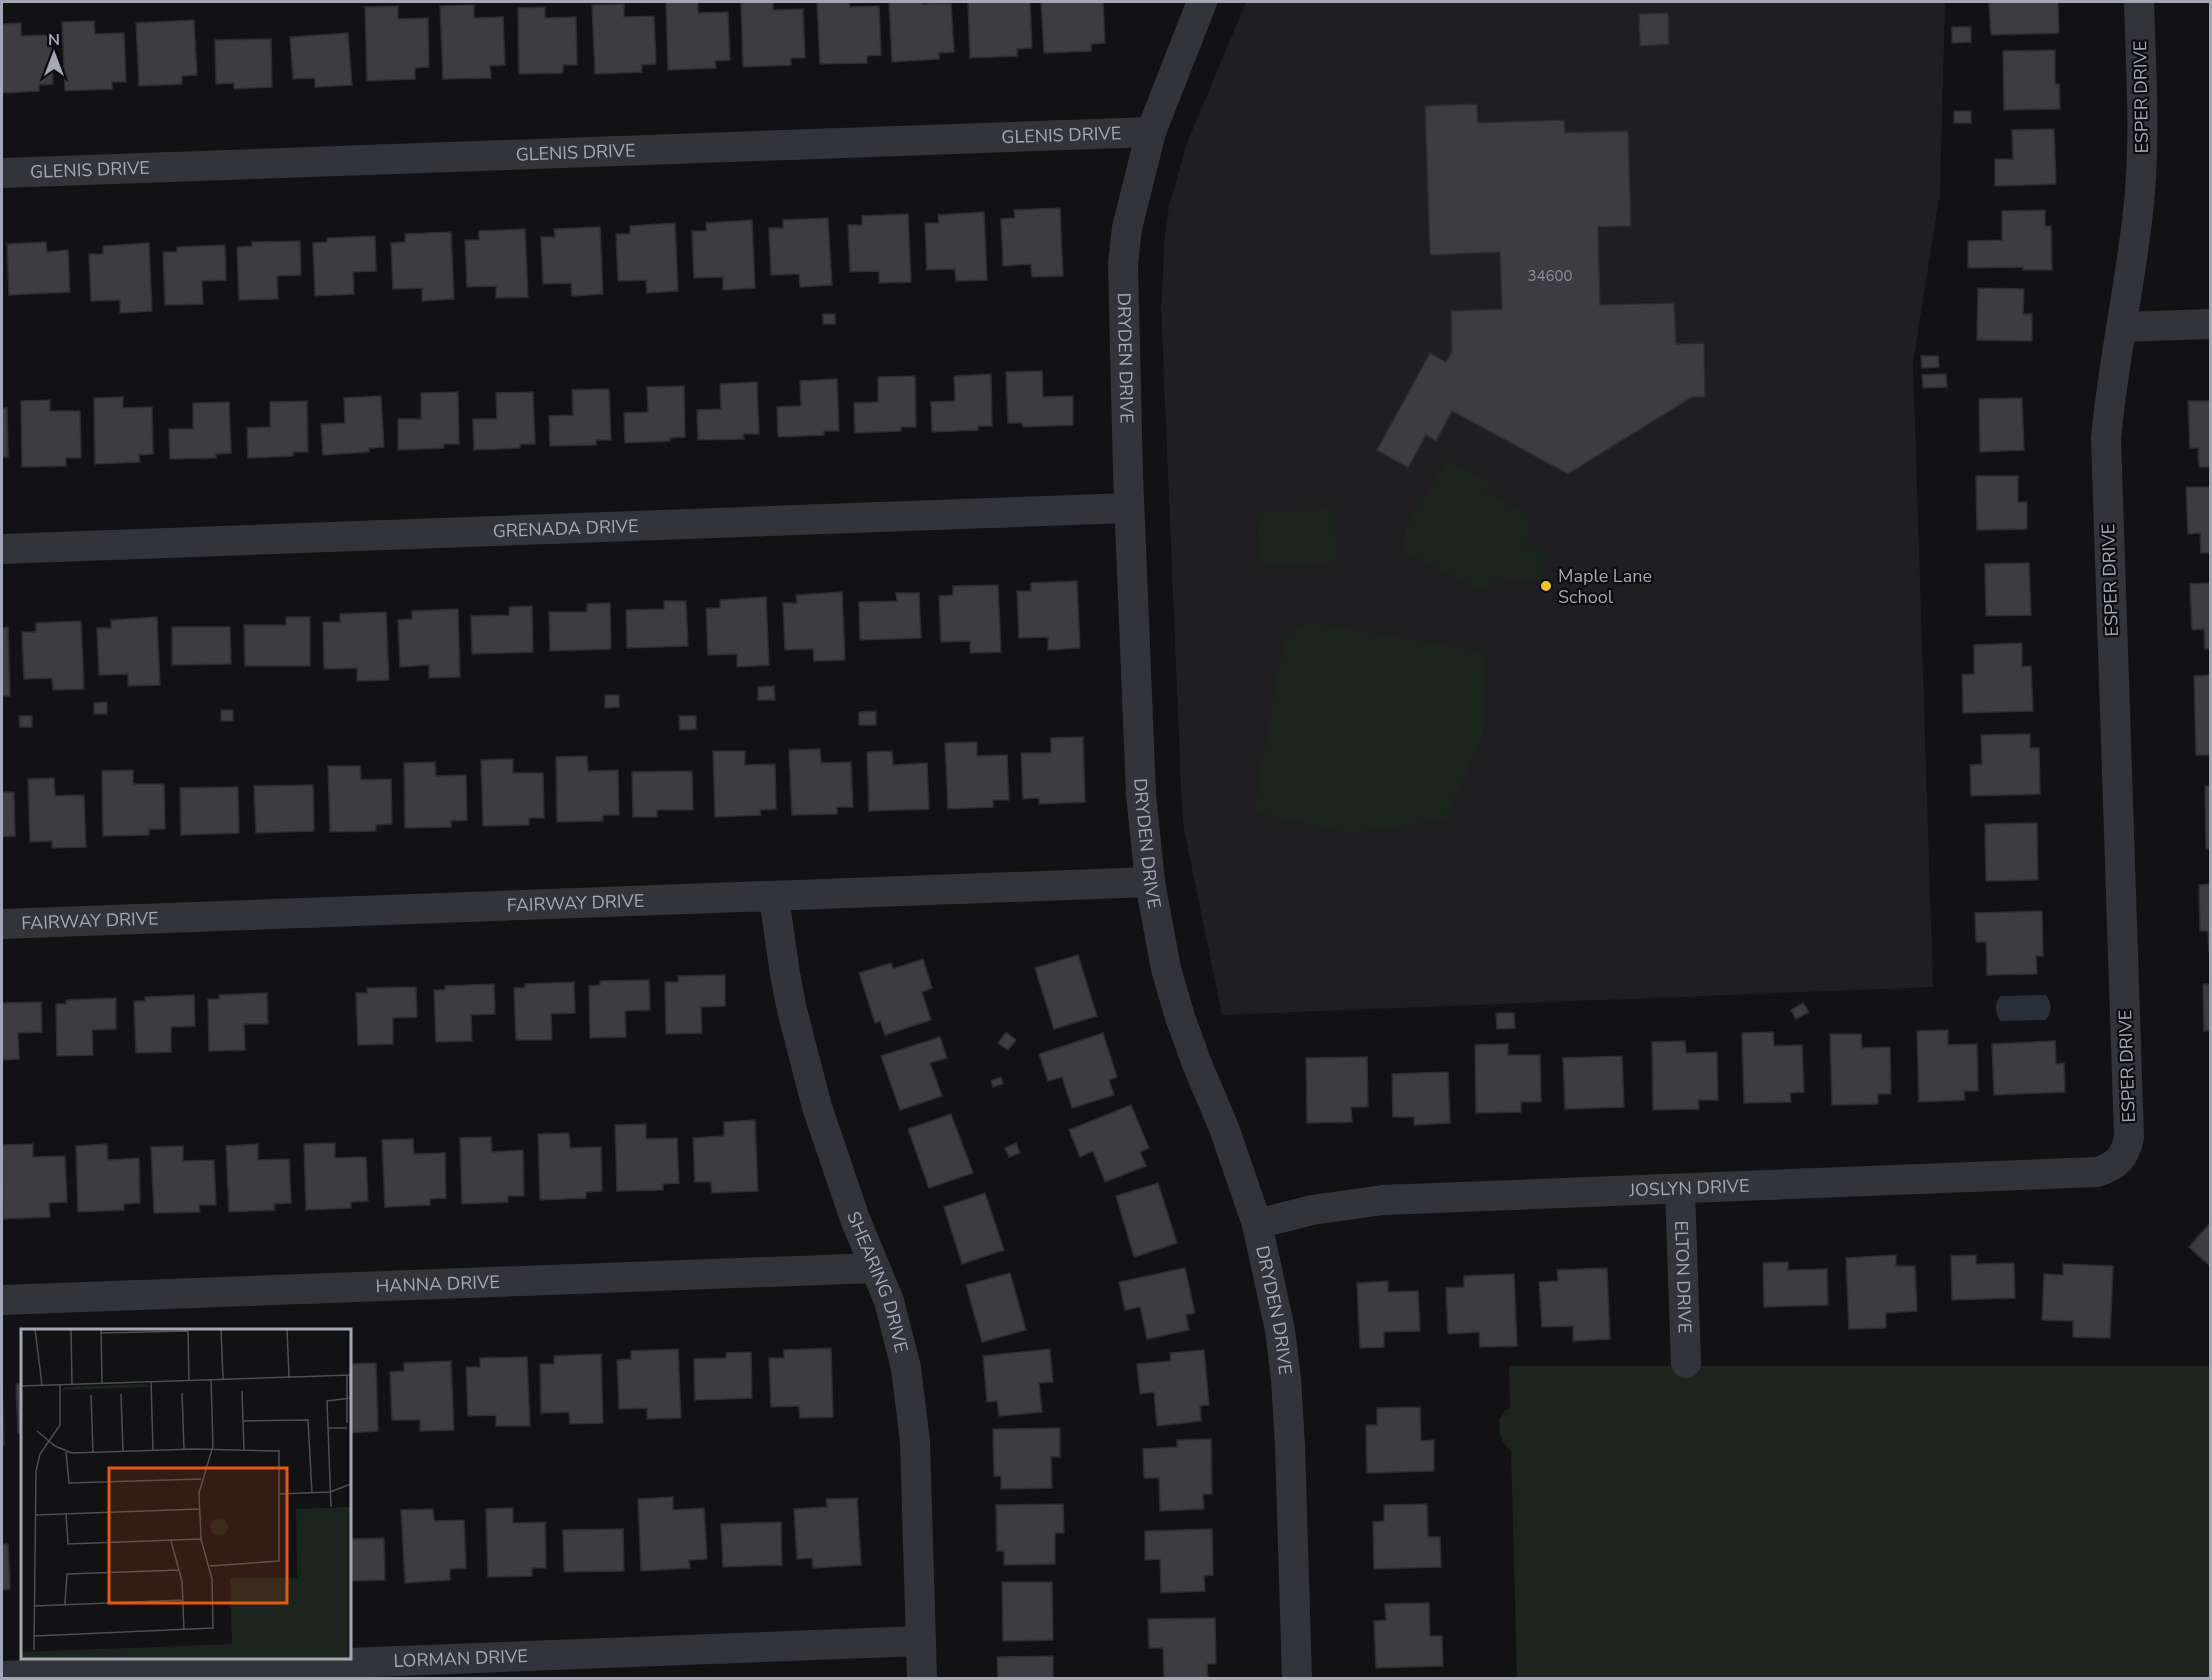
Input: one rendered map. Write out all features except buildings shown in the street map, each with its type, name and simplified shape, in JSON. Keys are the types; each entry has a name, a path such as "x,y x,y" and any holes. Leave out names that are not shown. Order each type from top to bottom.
{"street":[{"name":"DRYDEN DRIVE","path":"1202,2 1151,132 1133,201 1123,264 1122,312 1140,784 1150,882 1166,969 1180,1017 1224,1128 1257,1224 1280,1330 1290,1446 1297,1678"},
{"name":"ESPER DRIVE","path":"2121,1160 2129,1137 2106,438 2115,363 2123,327 2139,211 2143,113 2139,2"},
{"name":"GLENIS DRIVE","path":"2,173 1151,132"},
{"path":"2123,327 2211,324"},
{"name":"GRENADA DRIVE","path":"2,549 1129,508"},
{"name":"FAIRWAY DRIVE","path":"2,924 1150,882"},
{"name":"SHEARING DRIVE","path":"774,897 785,974 803,1057 840,1179 889,1301 911,1402 915,1442 922,1678"},
{"name":"JOSLYN DRIVE","path":"1257,1224 1312,1210 1383,1200 2097,1172 2110,1168 2121,1160"},
{"name":"ELTON DRIVE","path":"1680,1190 1686,1363"},
{"name":"HANNA DRIVE","path":"2,1300 875,1268"},
{"name":"LORMAN DRIVE","path":"2,1676 921,1641"}],"shaded area":[{"name":"Maple Lane School","path":"1246,2 1945,2 1940,192 1913,363 1933,987 1222,1015 1184,829 1182,809 1161,307 1169,206 1187,143"},
{"path":"1447,459 1491,482 1487,491 1529,516 1527,551 1544,552 1543,581 1498,578 1483,591 1404,551 1405,527"},
{"path":"1335,509 1337,562 1259,565 1257,512"},
{"path":"1307,622 1486,652 1482,738 1445,820 1350,833 1253,813 1284,637"},
{"path":"2046,995 2050,1008 2046,1020 2000,1021 1997,1015 1996,1008 2000,996"},
{"path":"1509,1366 2210,1366 2210,1678 1517,1678 1511,1450 1503,1441 1499,1420 1505,1410 1510,1408"}],"place":[{"name":"Maple Lane School","path":"1546,586"}]}
